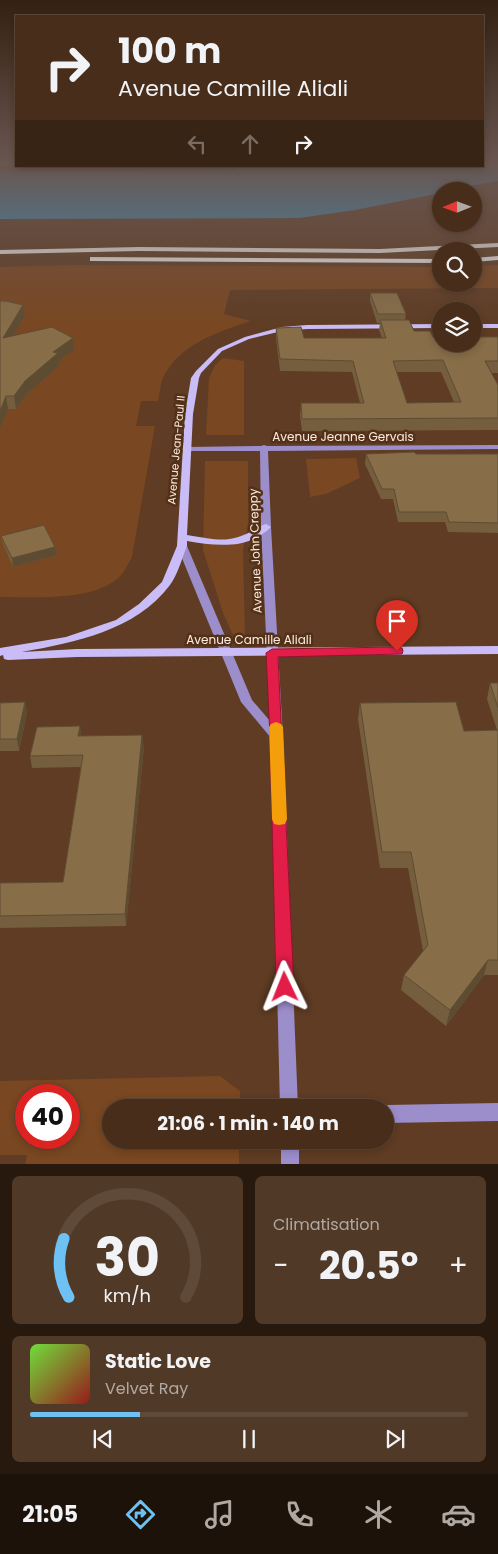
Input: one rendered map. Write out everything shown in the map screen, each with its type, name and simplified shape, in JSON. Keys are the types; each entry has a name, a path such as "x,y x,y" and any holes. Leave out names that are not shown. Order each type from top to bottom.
{"highway":[{"path":"0,244 130,243 255,249"},
{"path":"0,252 255,249 380,251 498,245"},
{"path":"482,259 498,258"},
{"path":"0,260 432,261"}],"main road":[{"name":"Avenue Jean-Paul II","path":"0,652 68,640 96,631 130,616 149,602 166,583 182,541 189,414 195,378 209,360 228,345 266,332 290,328 432,326"},
{"path":"482,326 498,326"},
{"path":"182,541 231,543 245,539 266,527"},
{"name":"Avenue Camille Aliali","path":"0,656 77,653 498,650"}],"street":[{"name":"Avenue Jeanne Gervais","path":"187,449 264,447 498,447"},
{"name":"Avenue John Creppy","path":"264,447 266,527 277,737 289,1099"},
{"name":"Avenue Jean-Paul II","path":"182,541 247,702 277,737"},
{"path":"394,1114 498,1112"},
{"path":"290,1149 290,1164"}],"shaded area":[{"path":"73,265 432,267 432,288 230,290 224,314 251,321 213,335 189,348 170,366 163,378 158,401 141,401 136,426 155,426 132,557 122,574 112,583 82,594 47,597 0,597 0,267"},
{"path":"498,265 498,288 482,288 482,266"},
{"path":"223,358 244,361 244,435 206,435 209,378 215,365"},
{"path":"356,458 360,478 326,494 310,497 306,459"},
{"path":"205,461 248,461 248,524 243,550 245,636 236,636 232,633 223,613 203,550"},
{"path":"220,1076 240,1091 240,1099 102,1099 102,1149 239,1149 239,1164 25,1164 27,1155 0,1155 0,1081"}],"building":[{"path":"370,293 397,293 406,314 378,314"},
{"path":"0,301 23,305 3,338 52,327 73,338 53,352 58,353 25,381 14,396 6,396 0,411"},
{"path":"380,320 409,320 414,331 430,331 432,335 432,352 482,352 482,337 498,337 498,361 485,361 498,385 498,418 302,419 301,403 364,403 353,361 280,359 276,328 301,327 304,338 386,338","holes":["443,360 461,402 407,403 393,361"]},
{"path":"414,452 416,454 498,454 498,523 449,522 446,512 399,512 394,489 382,489 366,454"},
{"path":"44,525 55,547 12,558 1,536"},
{"path":"490,683 498,683 498,708"},
{"path":"25,702 17,739 0,739 0,703"},
{"path":"456,702 464,731 498,730 498,960 488,960 450,1010 404,975 428,945 411,852 382,852 360,703"},
{"path":"80,726 78,736 142,735 125,914 0,916 0,883 63,882 83,755 30,756 37,727"}],"slow traffic":[{"path":"276,727 279,819"}],"route":[{"path":"285,987 277,737 272,653 397,651"}]}
